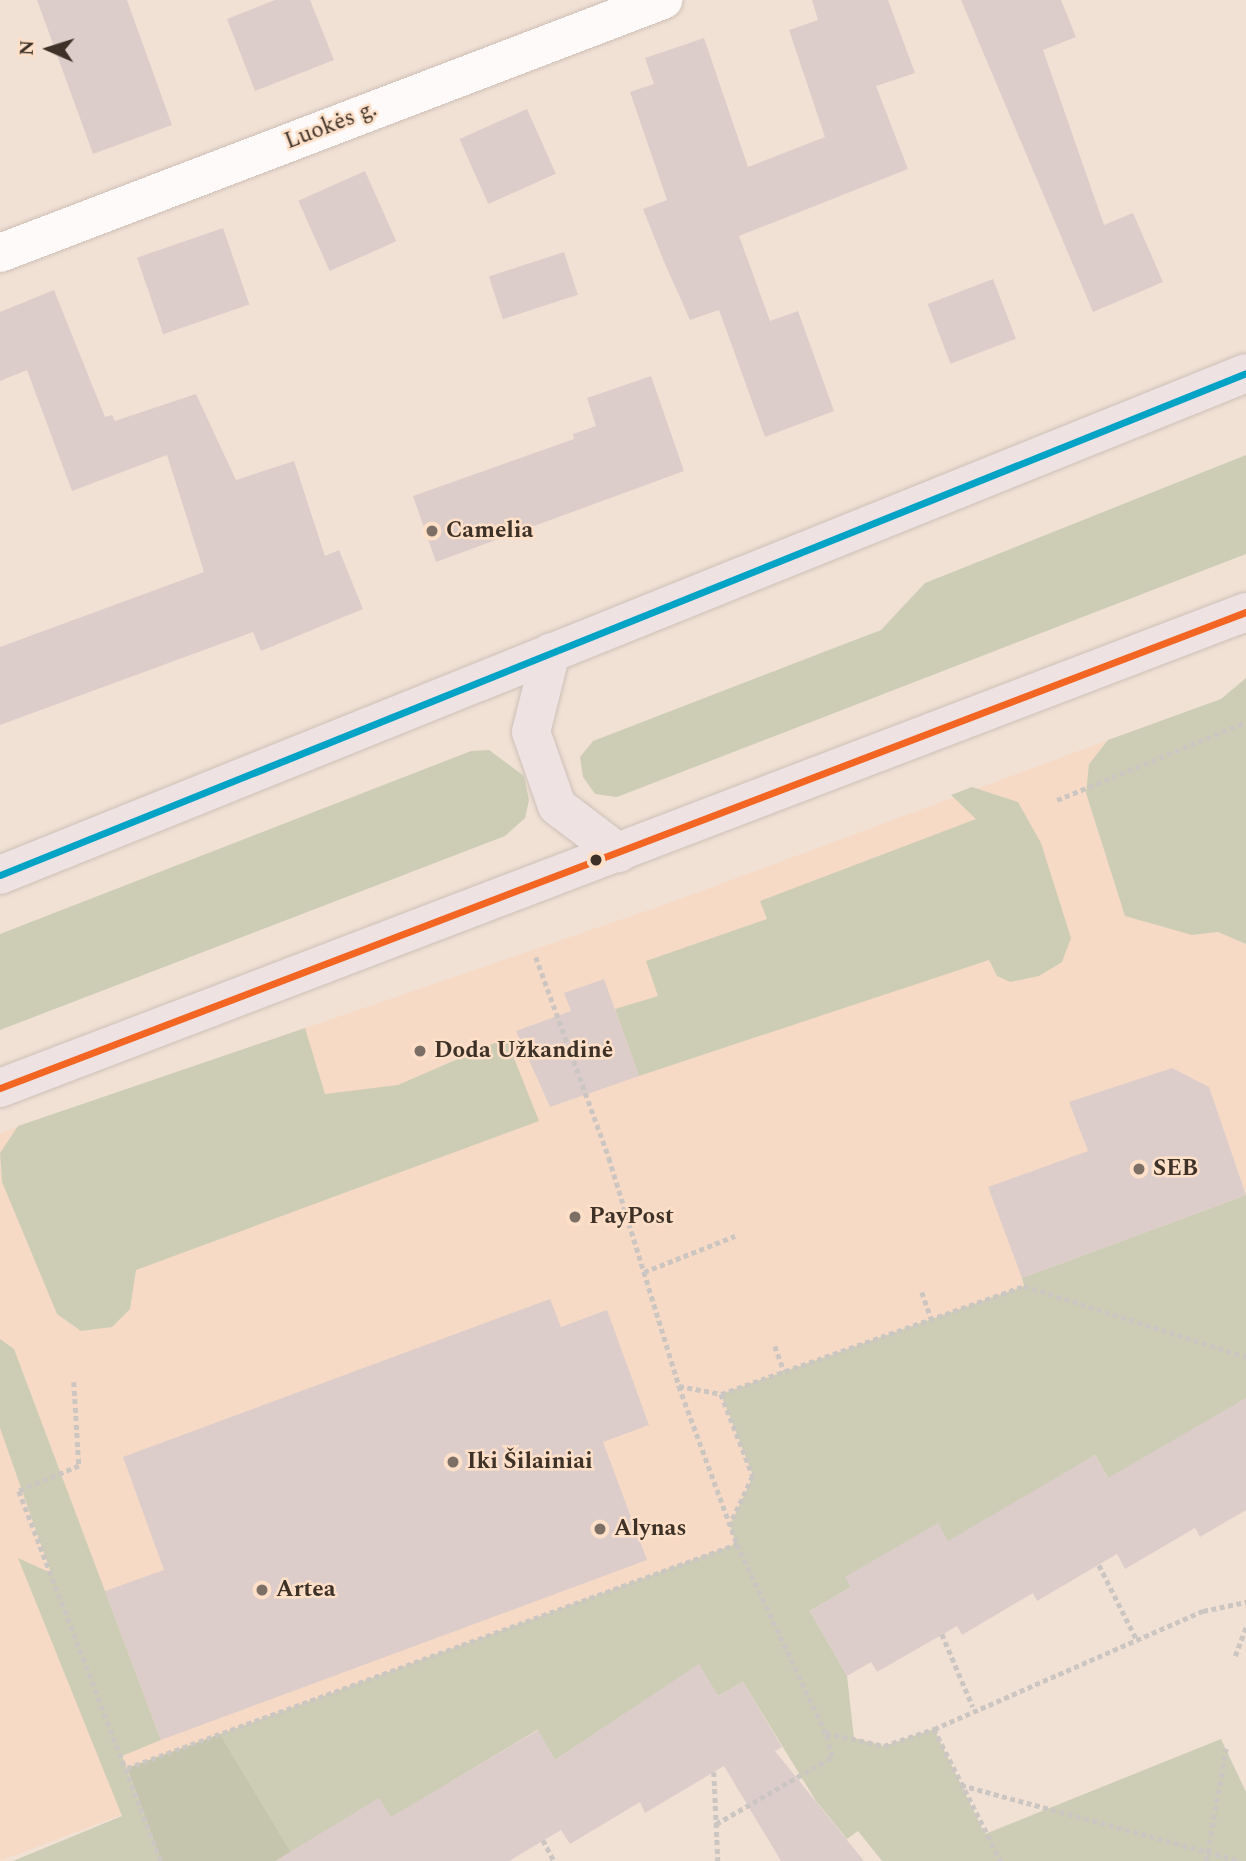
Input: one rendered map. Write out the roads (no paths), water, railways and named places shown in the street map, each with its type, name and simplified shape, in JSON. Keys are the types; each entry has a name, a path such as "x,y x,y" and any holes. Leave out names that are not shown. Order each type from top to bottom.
{"main road":[{"path":"0,875 1246,373"},
{"path":"0,1088 1246,612"},
{"path":"551,652 531,732 556,806 619,853"}],"street":[{"name":"Luokės g.","path":"0,253 663,0"}],"place":[{"name":"Camelia","path":"432,531"},
{"name":"Doda Užkandinė","path":"420,1051"},
{"name":"SEB","path":"1139,1169"},
{"name":"PayPost","path":"575,1217"},
{"name":"Iki Šilainiai","path":"453,1462"},
{"name":"Alynas","path":"600,1529"},
{"name":"Artea","path":"262,1590"}]}
